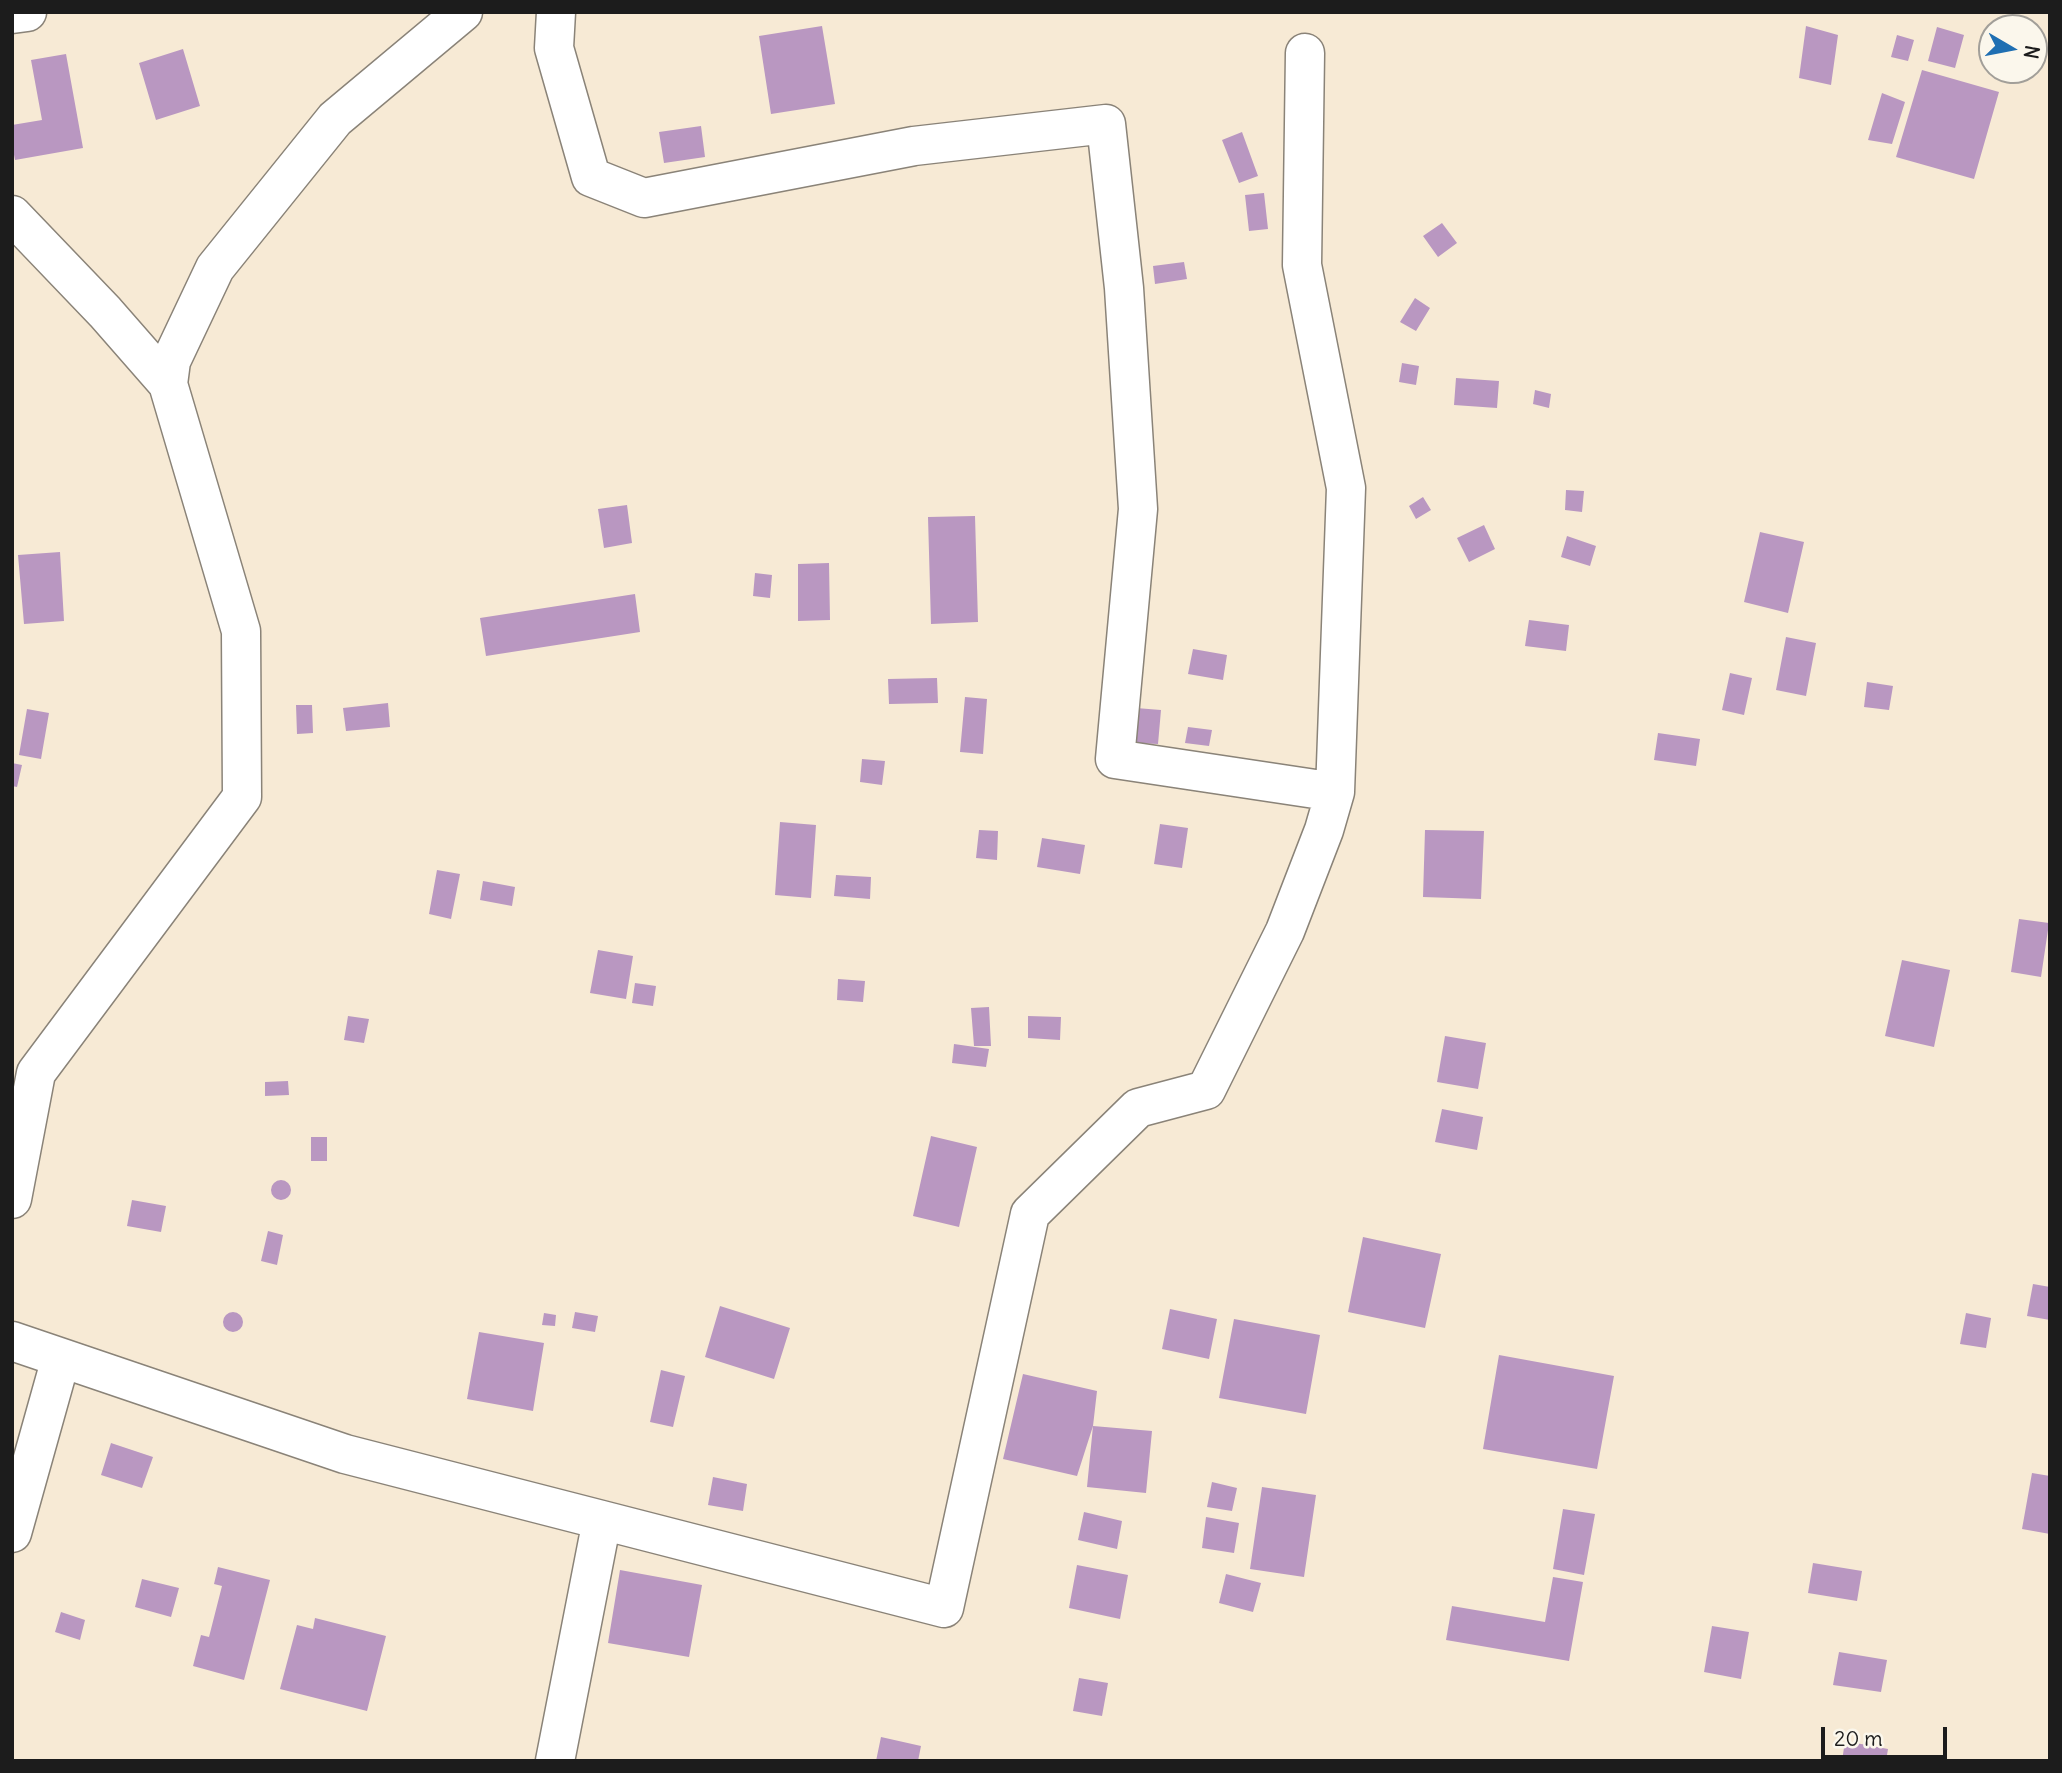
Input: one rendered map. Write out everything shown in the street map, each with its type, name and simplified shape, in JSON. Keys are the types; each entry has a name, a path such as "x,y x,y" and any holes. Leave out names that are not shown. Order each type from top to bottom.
{"street":[{"path":"12,13 27,12"},
{"path":"12,1199 36,1073 243,797 241,631 168,384 171,361 215,268 334,119 463,12"},
{"path":"556,12 554,48 590,177 644,198 914,146 1106,124 1124,288 1138,509 1115,759 1335,792"},
{"path":"12,1341 345,1454 944,1608 1030,1213 1138,1108 1206,1090 1285,931 1324,830 1335,792 1346,488 1302,265 1305,53"},
{"path":"12,215 106,312 168,384"},
{"path":"12,1533 61,1358"},
{"path":"555,1761 602,1520"}],"building":[{"path":"822,26 835,104 771,114 759,36"},
{"path":"1806,26 1838,35 1831,85 1799,78"},
{"path":"1937,27 1964,35 1955,68 1928,61"},
{"path":"1897,35 1914,40 1908,61 1891,57"},
{"path":"183,49 200,106 156,120 139,63"},
{"path":"66,54 83,148 15,160 12,125 42,120 31,60"},
{"path":"1922,70 1999,92 1974,179 1896,157"},
{"path":"1882,93 1905,102 1892,144 1868,140"},
{"path":"701,126 705,157 664,163 659,132"},
{"path":"1242,132 1258,176 1239,183 1222,140"},
{"path":"1264,193 1268,229 1249,231 1245,195"},
{"path":"1442,223 1457,243 1438,257 1423,236"},
{"path":"1184,262 1187,279 1155,284 1153,266"},
{"path":"1415,298 1430,308 1416,331 1400,322"},
{"path":"1402,363 1419,366 1416,385 1399,382"},
{"path":"1456,378 1499,381 1497,408 1454,405"},
{"path":"1535,390 1551,394 1549,408 1533,404"},
{"path":"1566,490 1584,491 1582,512 1565,510"},
{"path":"1423,497 1431,510 1416,519 1409,506"},
{"path":"627,505 632,543 604,548 598,509"},
{"path":"975,516 978,622 931,624 928,517"},
{"path":"1484,525 1495,549 1469,562 1457,538"},
{"path":"1760,532 1804,542 1788,613 1744,602"},
{"path":"1567,536 1596,546 1590,566 1561,557"},
{"path":"60,552 64,621 24,624 18,555"},
{"path":"829,563 830,620 798,621 798,564"},
{"path":"755,573 772,575 770,598 753,596"},
{"path":"635,594 640,632 486,656 480,618"},
{"path":"1529,620 1569,625 1566,651 1525,646"},
{"path":"1786,637 1816,643 1806,696 1776,690"},
{"path":"1193,649 1227,655 1223,680 1188,674"},
{"path":"1730,673 1752,678 1744,715 1722,710"},
{"path":"937,678 938,703 889,704 888,679"},
{"path":"1867,682 1893,686 1889,710 1864,707"},
{"path":"965,697 987,699 983,754 960,752"},
{"path":"388,703 390,727 346,731 343,708"},
{"path":"296,705 312,705 313,733 297,734"},
{"path":"1136,708 1161,710 1158,744 1134,743"},
{"path":"27,709 49,713 41,759 19,755"},
{"path":"1188,727 1212,730 1209,746 1185,743"},
{"path":"1658,733 1700,739 1696,766 1654,760"},
{"path":"862,759 885,761 882,785 860,782"},
{"path":"12,763 22,765 17,787 12,786"},
{"path":"780,822 816,825 811,898 775,895"},
{"path":"1160,824 1188,828 1182,868 1154,864"},
{"path":"979,830 998,831 997,860 976,858"},
{"path":"1425,830 1484,831 1481,899 1423,897"},
{"path":"1042,838 1085,845 1080,874 1037,867"},
{"path":"437,870 460,874 451,919 429,914"},
{"path":"836,875 871,877 870,899 834,896"},
{"path":"483,881 515,887 512,906 480,900"},
{"path":"2019,919 2049,923 2041,977 2011,972"},
{"path":"598,950 633,956 626,999 590,993"},
{"path":"1902,960 1950,970 1934,1047 1885,1036"},
{"path":"838,979 865,981 863,1002 837,1000"},
{"path":"635,983 656,986 653,1006 632,1003"},
{"path":"989,1007 991,1046 974,1046 971,1008"},
{"path":"348,1016 369,1019 364,1043 344,1040"},
{"path":"1028,1016 1061,1017 1060,1040 1028,1038"},
{"path":"1445,1036 1486,1043 1478,1089 1437,1082"},
{"path":"954,1044 989,1049 986,1067 952,1063"},
{"path":"288,1081 289,1095 265,1096 265,1082"},
{"path":"1442,1109 1483,1117 1477,1150 1435,1142"},
{"path":"931,1136 977,1147 959,1227 913,1216"},
{"path":"311,1137 327,1137 327,1161 311,1161"},
{"path":"281,1180 288,1183 291,1190 288,1197 281,1200 274,1197 271,1190 274,1183"},
{"path":"132,1200 166,1206 161,1232 127,1226"},
{"path":"268,1231 283,1235 277,1265 261,1261"},
{"path":"1363,1237 1441,1254 1425,1328 1348,1312"},
{"path":"2033,1284 2050,1287 2050,1320 2027,1316"},
{"path":"720,1306 790,1328 774,1379 705,1357"},
{"path":"1170,1309 1217,1319 1209,1359 1162,1349"},
{"path":"233,1312 240,1315 243,1322 240,1329 233,1332 226,1329 223,1322 226,1315"},
{"path":"575,1312 598,1316 595,1332 572,1328"},
{"path":"544,1313 556,1315 555,1326 542,1325"},
{"path":"1966,1313 1991,1318 1986,1348 1960,1344"},
{"path":"1234,1319 1320,1335 1306,1414 1219,1398"},
{"path":"479,1332 544,1343 533,1411 467,1399"},
{"path":"1499,1355 1614,1376 1597,1469 1483,1449"},
{"path":"661,1370 685,1376 673,1427 650,1422"},
{"path":"1023,1374 1097,1391 1093,1426 1077,1476 1003,1459"},
{"path":"1093,1426 1152,1431 1146,1493 1087,1487"},
{"path":"111,1443 153,1457 142,1488 101,1475"},
{"path":"2032,1473 2050,1476 2050,1534 2022,1529"},
{"path":"713,1477 747,1484 743,1511 708,1505"},
{"path":"1212,1482 1237,1488 1232,1511 1207,1507"},
{"path":"1262,1487 1316,1495 1304,1577 1250,1569"},
{"path":"1563,1509 1595,1514 1584,1575 1553,1569"},
{"path":"1084,1512 1122,1521 1117,1549 1078,1540"},
{"path":"1206,1517 1239,1523 1234,1553 1202,1548"},
{"path":"1813,1563 1862,1571 1857,1601 1808,1593"},
{"path":"1077,1565 1128,1575 1120,1619 1069,1608"},
{"path":"218,1567 270,1580 244,1680 193,1666 201,1635 209,1637 222,1586 214,1584"},
{"path":"620,1570 702,1585 689,1657 608,1643"},
{"path":"1226,1574 1261,1583 1253,1612 1219,1603"},
{"path":"1553,1577 1583,1582 1569,1661 1446,1640 1452,1606 1545,1622"},
{"path":"142,1579 179,1588 171,1617 135,1607"},
{"path":"61,1612 85,1620 80,1640 55,1632"},
{"path":"315,1618 386,1636 367,1711 280,1689 297,1625 313,1629"},
{"path":"1712,1626 1749,1632 1741,1679 1704,1672"},
{"path":"1839,1652 1887,1660 1881,1692 1833,1685"},
{"path":"1079,1678 1108,1683 1102,1716 1073,1711"},
{"path":"881,1737 921,1746 918,1761 876,1761"},
{"path":"1845,1741 1888,1749 1886,1761 1842,1761"}]}
